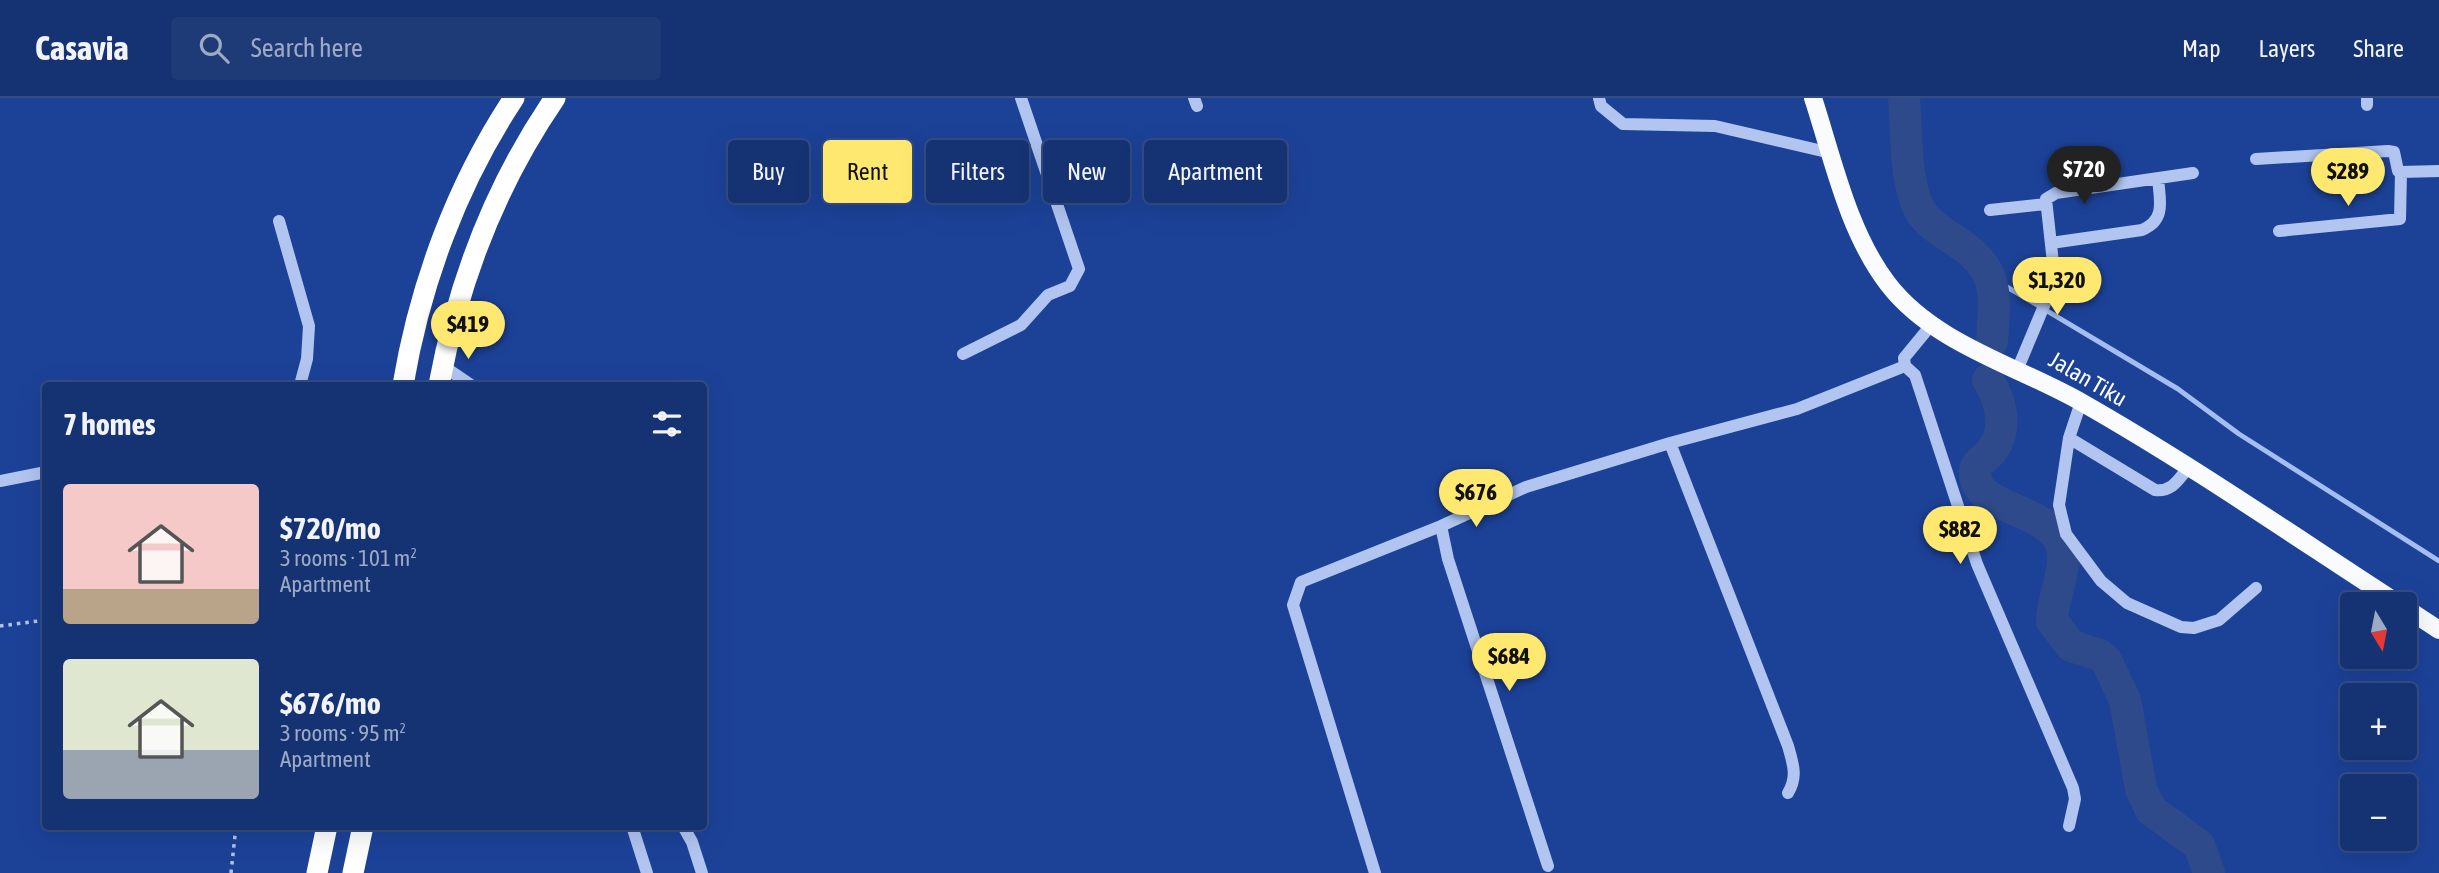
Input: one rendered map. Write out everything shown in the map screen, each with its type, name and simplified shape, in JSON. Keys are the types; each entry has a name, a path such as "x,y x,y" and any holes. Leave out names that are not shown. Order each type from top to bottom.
{"highway":[{"path":"403,382 448,223 485,145 514,98"},
{"path":"441,376 482,231 512,169 555,98"},
{"path":"317,873 326,830"},
{"path":"353,873 362,830"}],"main road":[{"name":"Jalan Tiku","path":"1814,98 1831,153 1870,258 1889,285 1932,324 2081,402 2380,592"},
{"path":"2417,616 2439,630"}],"street":[{"path":"963,354 1021,325 1048,295 1070,286 1079,269 1021,98"},
{"path":"1599,98 1601,106 1623,124 1715,126 1831,153"},
{"path":"2256,159 2388,151 2394,152 2401,172 2400,219 2279,231"},
{"path":"2401,172 2439,171"},
{"path":"2018,368 2049,294 2054,272 2045,204 2049,195 2193,173"},
{"path":"2051,243 2142,230 2153,225 2160,217 2158,179"},
{"path":"1990,210 2045,204"},
{"path":"279,220 309,326 307,359 301,382"},
{"path":"1932,324 1905,358 1905,366 1914,375 1982,577 2073,788 2075,799 2070,826"},
{"path":"1375,873 1293,606 1301,582 1441,526 1526,487 1670,443 1797,409 1905,366"},
{"path":"441,376 461,382"},
{"path":"2081,402 2069,438 2059,494 2060,520 2066,534 2113,592 2127,603 2182,627 2194,628 2218,620 2256,589"},
{"path":"2069,438 2155,490 2172,488 2188,468"},
{"path":"1670,443 1787,747 1795,771 1794,783 1788,793"},
{"path":"0,481 42,473"},
{"path":"1441,526 1448,559 1548,866"},
{"path":"633,830 647,873"},
{"path":"685,830 702,873"}],"path":[{"path":"0,626 42,621"},
{"path":"231,873 236,830"}],"waterway":[{"path":"1904,98 1909,175 1917,204 1930,223 1971,252 1988,273 1994,297 1992,341"},
{"path":"1992,278 2178,389 2239,434 2439,561"},
{"path":"1988,380 2000,407 2001,427 1995,445 1976,468 1979,487 1999,503 2041,522 2060,542 2063,551 2062,571 2052,621 2071,646 2100,655 2107,662 2125,700 2141,789 2151,810 2199,845 2209,873"}]}
